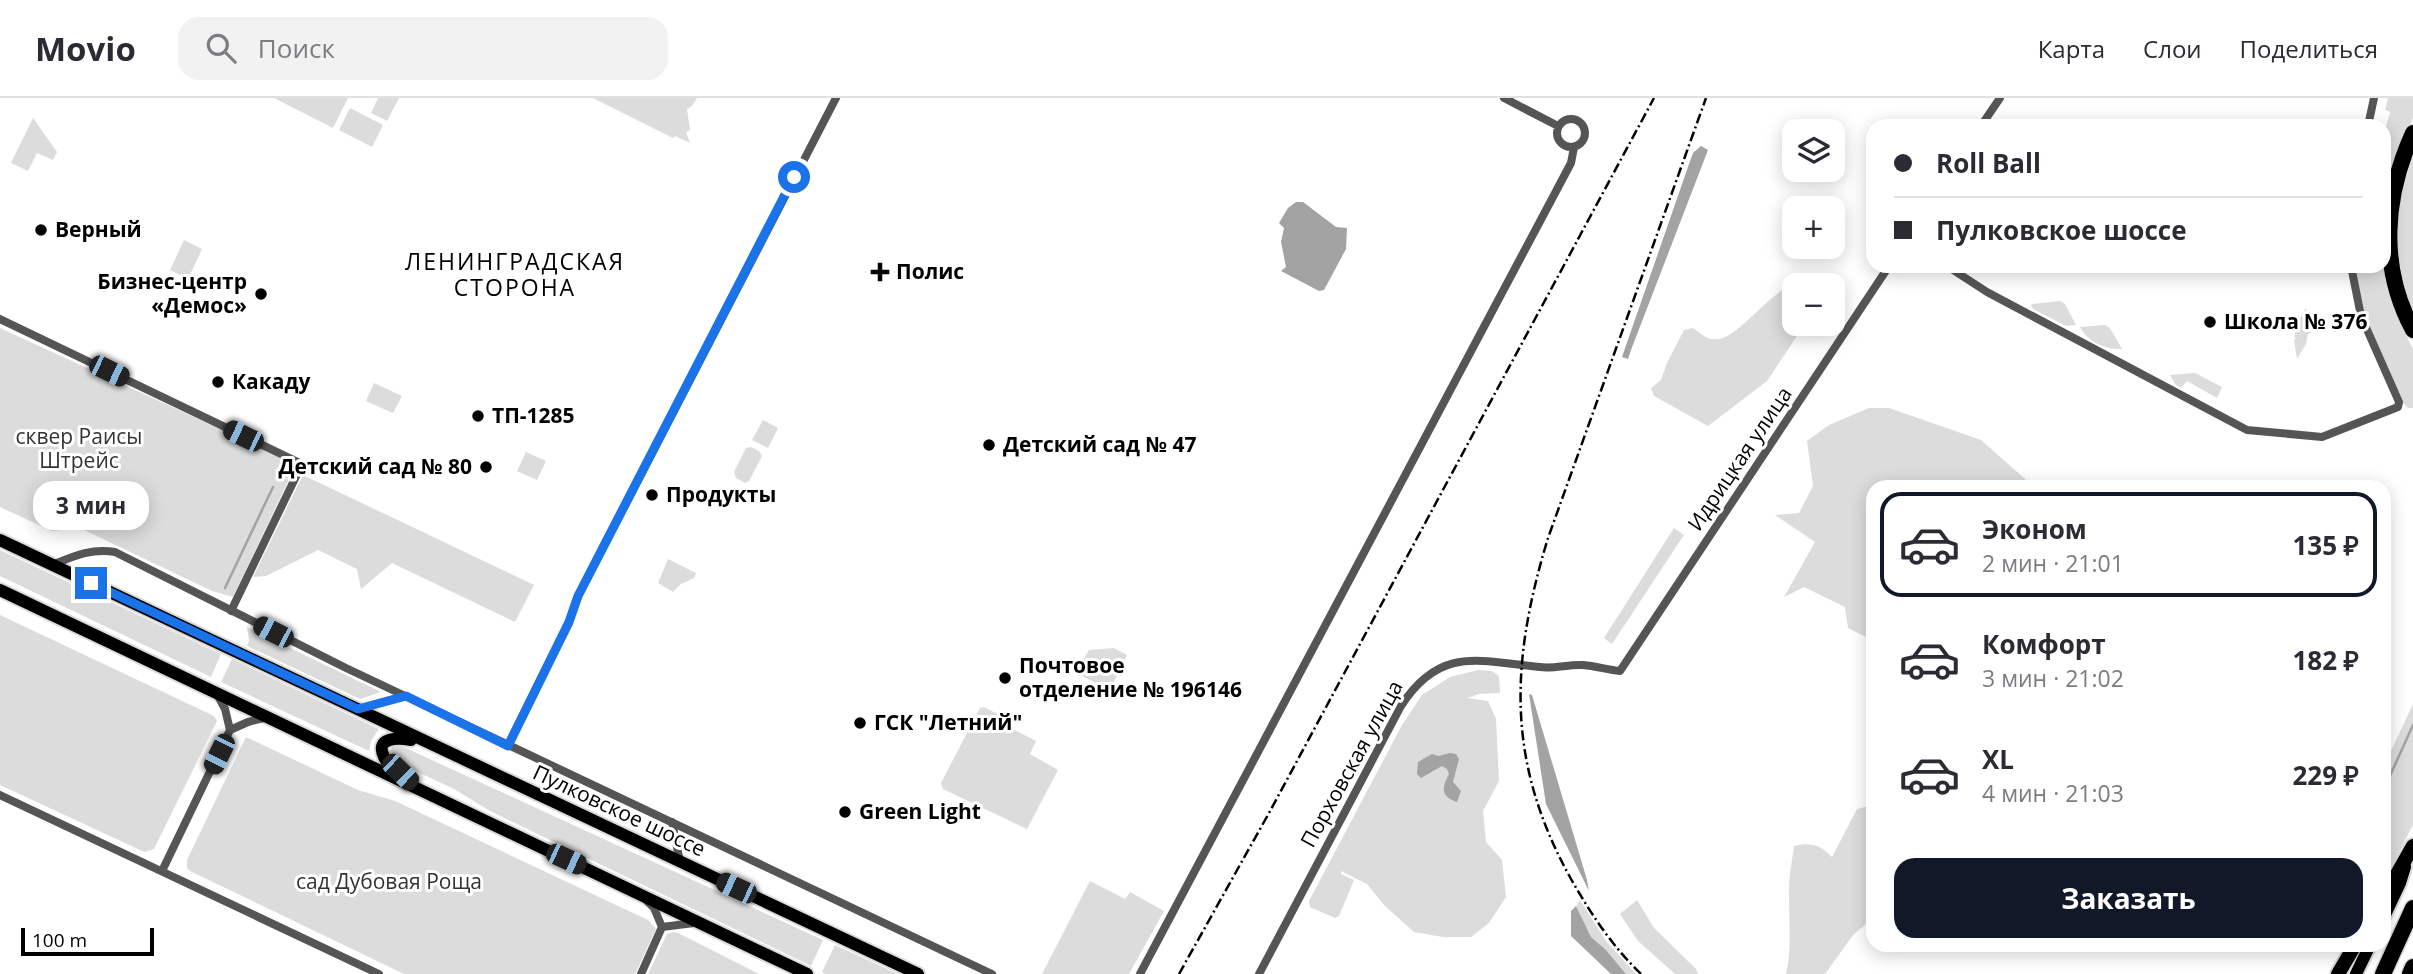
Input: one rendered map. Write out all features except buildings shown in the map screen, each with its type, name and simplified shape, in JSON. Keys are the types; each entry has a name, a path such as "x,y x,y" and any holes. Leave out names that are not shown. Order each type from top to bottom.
{"highway":[{"path":"2391,210 2395,185 2413,133"},
{"path":"2391,266 2401,305 2413,330"},
{"path":"2391,888 2410,851"},
{"path":"2383,974 2413,908"},
{"path":"2339,974 2351,952"},
{"path":"2410,974 2413,967"}],"main road":[{"name":"Пулковское шоссе","path":"0,540 918,974"},
{"path":"0,590 807,974"},
{"path":"415,787 384,758 383,749 387,741 394,737 429,743"},
{"path":"2391,898 2397,881"},
{"path":"2356,974 2367,952"}],"street":[{"path":"508,746 569,622 578,596 836,98"},
{"path":"1504,98 1558,126"},
{"path":"1986,119 2000,98"},
{"path":"2370,119 2374,98"},
{"path":"1568,119 1576,119 1583,124 1586,132 1584,140 1574,147 1566,147 1559,142 1557,134 1558,126 1568,119"},
{"path":"1140,974 1571,163 1574,147"},
{"name":"Идрицкая улица","path":"1620,671 1884,273"},
{"path":"1958,273 1987,292 2247,430 2322,437 2398,407 2399,402 2361,316 2352,273"},
{"path":"0,319 302,464 231,611"},
{"path":"52,565 88,551 114,552 508,746 992,974"},
{"name":"Порховская улица","path":"1259,974 1401,706 1418,682 1440,668 1464,661 1494,661 1544,668 1584,665 1620,671"},
{"path":"162,872 230,730 225,709 216,692"},
{"path":"358,709 406,696"},
{"path":"230,730 268,717"},
{"path":"0,794 379,974"},
{"path":"672,822 680,862"},
{"path":"640,974 662,927 654,908 641,894"},
{"path":"662,927 681,923 704,923"}],"green space":[{"path":"274,98 348,98 333,128"},
{"path":"378,98 399,98 387,121 371,113"},
{"path":"593,98 697,98 687,109 690,130 686,132 690,143 675,136 673,138"},
{"path":"2388,98 2413,98 2413,118 2391,169 2391,119 2388,119 2390,112 2385,110"},
{"path":"350,108 383,125 372,147 339,130"},
{"path":"33,118 57,152 53,160 37,153 28,171 11,163"},
{"path":"2413,143 2413,319 2396,269 2394,206"},
{"path":"184,240 202,249 188,279 170,270"},
{"path":"2356,273 2385,273 2400,324 2413,349 2413,408 2408,408 2401,401 2365,317"},
{"path":"1782,290 1782,336 1797,336 1767,381 1708,426 1654,396 1651,388 1661,380 1684,330 1693,328 1709,338 1722,338 1733,333"},
{"path":"2060,301 2065,304 2076,325 2066,326 2033,309 2031,304"},
{"path":"2306,308 2311,333 2308,334 2306,344 2297,359 2294,340 2297,337 2294,338 2297,324"},
{"path":"2105,325 2110,328 2122,349 2098,344 2080,327"},
{"name":"сквер Раисы Штрейс","path":"0,328 290,461 294,469 233,597 212,591 80,528 52,531 0,507"},
{"path":"2195,373 2222,387 2217,398 2187,381 2181,388 2170,375"},
{"path":"374,383 402,396 393,413 366,401"},
{"path":"1869,408 1889,408 1981,440 2026,480 1866,480 1866,637 1848,628 1845,607 1804,587 1784,597 1815,542 1775,515 1799,513 1813,486 1807,441 1829,425"},
{"path":"763,420 778,428 768,448 752,440"},
{"path":"751,447 762,456 749,481 745,483 736,478 734,472 746,448"},
{"path":"526,452 546,461 537,480 517,471"},
{"path":"303,475 534,585 515,622 392,563 361,589 357,569 318,550 266,576 253,577"},
{"path":"1674,528 1684,535 1612,644 1604,638"},
{"path":"0,550 221,654 211,677 0,576"},
{"path":"668,559 696,573 694,578 681,584 673,592 658,583"},
{"path":"0,615 214,716 217,721 154,849 145,852 140,850 0,785"},
{"path":"247,627 381,692 360,699 247,646"},
{"path":"1114,648 1127,655 1110,690 1076,673 1089,650"},
{"path":"232,659 379,729 371,741 369,751 221,682"},
{"path":"1478,670 1492,671 1499,676 1500,693 1479,694 1467,698 1488,701 1496,719 1499,781 1483,811 1486,842 1502,860 1506,897 1489,923 1471,937 1443,937 1414,932 1384,905 1367,884 1341,871 1341,874 1354,880 1339,916 1335,918 1310,907 1309,901 1402,725 1422,695 1450,677"},
{"path":"2413,704 2413,825 2391,867 2391,751"},
{"path":"984,707 1009,720 1007,726 1036,741 1030,754 1058,770 1027,829 943,789 941,783 980,708"},
{"name":"сад Дубовая Роща","path":"246,737 358,790 395,801 648,920 656,929 635,974 404,974 190,871 187,868 187,860"},
{"path":"397,744 823,940 811,966 490,811 454,789 394,761 389,752"},
{"path":"1866,807 1866,924 1853,935 1825,974 1786,974 1790,945 1789,884 1794,846 1815,846 1832,857 1857,809"},
{"path":"1090,881 1125,899 1130,892 1164,911 1129,974 1042,974"},
{"path":"1580,900 1606,941 1636,974 1626,974 1591,937 1576,906"},
{"path":"1637,900 1654,928 1698,974 1675,974 1638,941 1620,914"},
{"path":"674,932 759,974 648,974 667,934"},
{"path":"835,945 898,974 825,974 822,972"}],"shaded area":[{"path":"1701,146 1708,150 1628,359 1622,357 1693,153"},
{"path":"1296,202 1303,202 1336,227 1347,228 1346,249 1324,290 1319,291 1281,271 1286,267 1281,242 1284,228 1279,223 1288,208"},
{"path":"1529,694 1532,695 1589,891 1546,804"},
{"path":"1432,754 1438,756 1456,754 1459,759 1453,782 1461,791 1457,802 1451,800 1444,791 1449,774 1447,769 1442,766 1421,778 1417,774 1418,762"},
{"path":"1576,906 1591,937 1626,974 1611,974 1571,936 1571,911"}],"waterway":[{"path":"225,588 273,487"},
{"path":"2391,774 2413,725"}],"railway":[{"path":"1179,974 1269,813 1654,98"},
{"path":"1641,974 1611,941 1594,917 1550,836 1535,794 1525,753 1521,670 1526,628 1548,538 1706,98"}],"place":[{"name":"Верный","path":"41,230"},
{"name":"Полис","path":"880,272"},
{"name":"Бизнес-центр «Демос»","path":"261,294"},
{"name":"Школа № 376","path":"2210,322"},
{"name":"Какаду","path":"218,382"},
{"name":"ТП-1285","path":"478,416"},
{"name":"Детский сад № 47","path":"989,445"},
{"name":"Детский сад № 80","path":"486,467"},
{"name":"Продукты","path":"652,495"},
{"name":"Почтовое отделение № 196146","path":"1005,678"},
{"name":"ГСК \"Летний\"","path":"860,723"},
{"name":"Green Light","path":"845,812"}],"district":[{"name":"ЛЕНИНГРАДСКАЯ СТОРОНА","path":"515,275"}],"route":[{"path":"91,583 358,709 406,696 508,746 569,622 578,596 794,177"}]}
